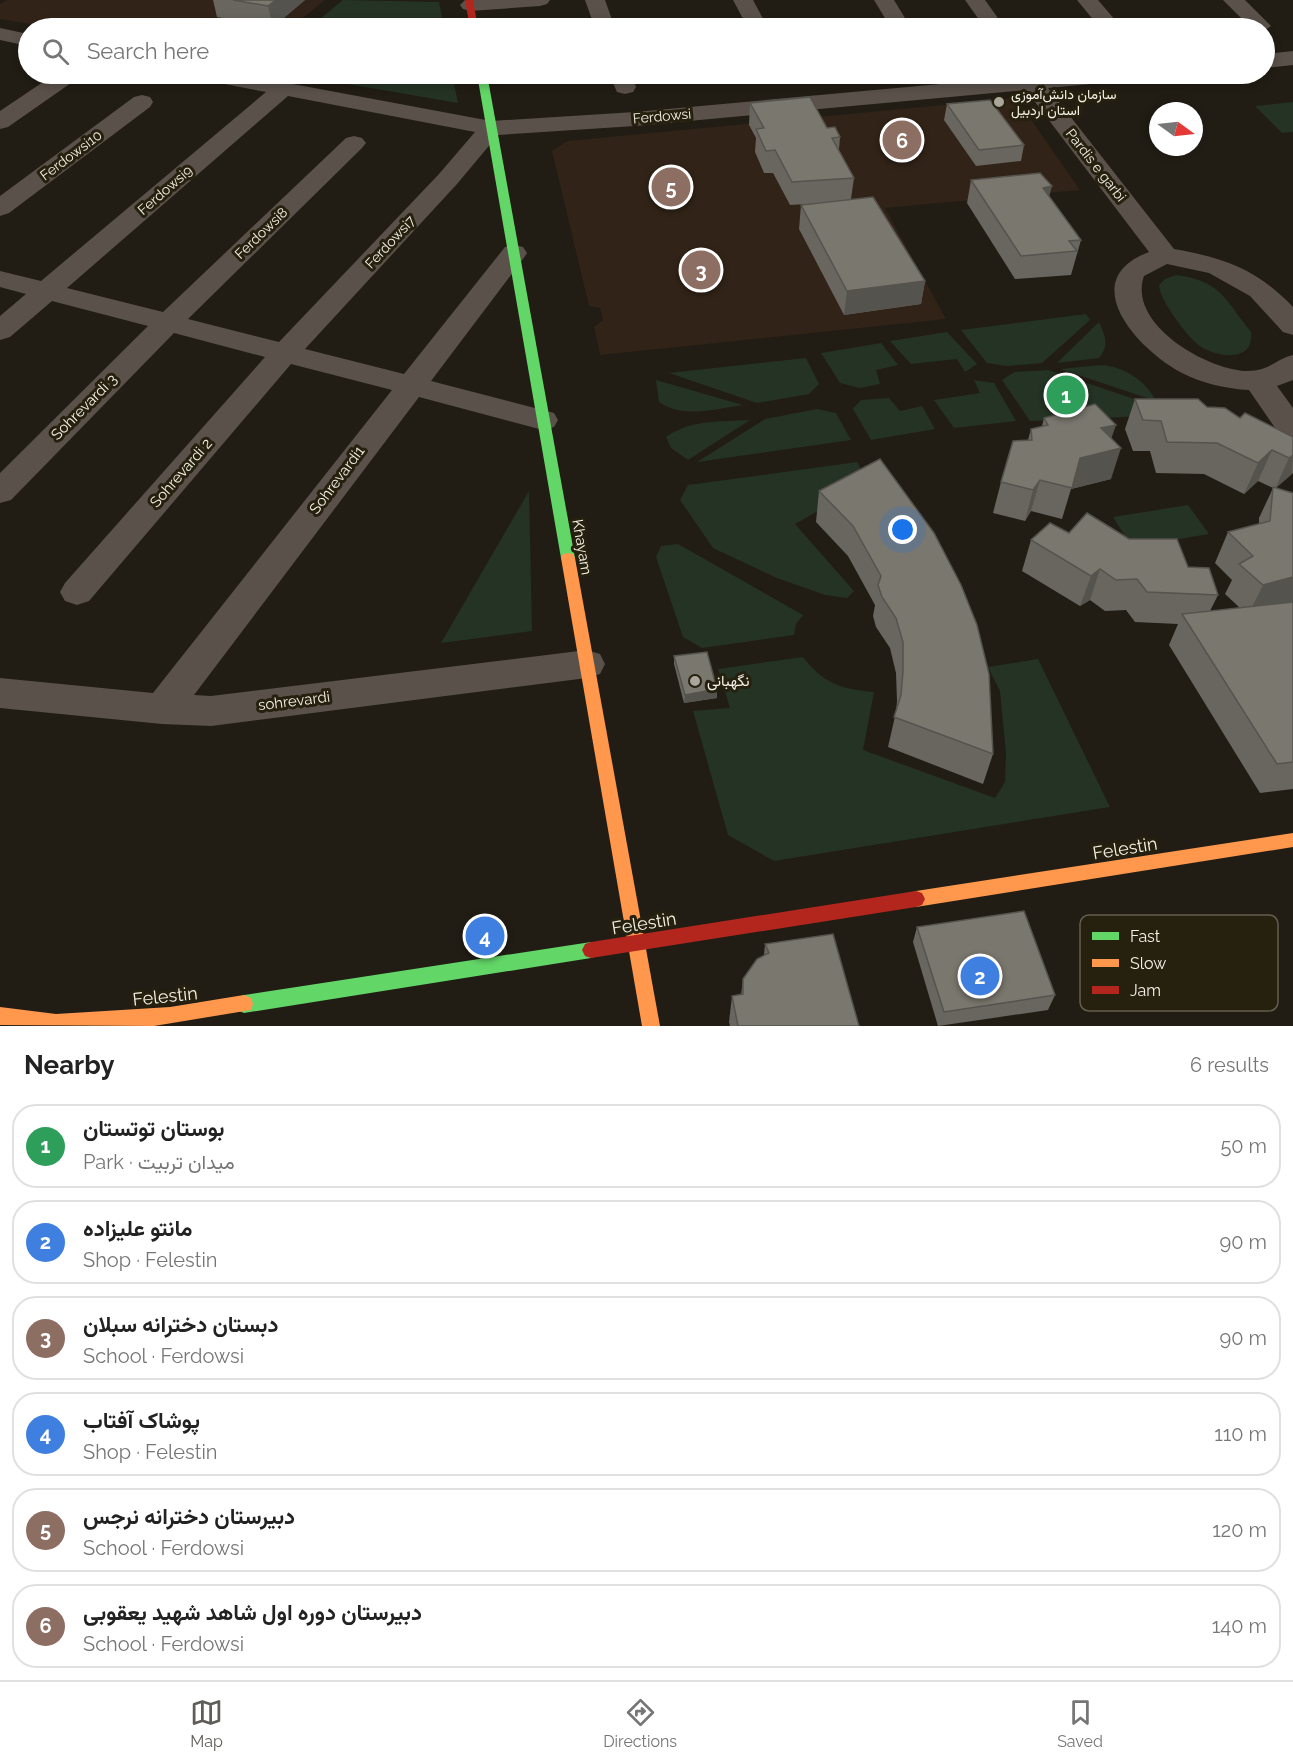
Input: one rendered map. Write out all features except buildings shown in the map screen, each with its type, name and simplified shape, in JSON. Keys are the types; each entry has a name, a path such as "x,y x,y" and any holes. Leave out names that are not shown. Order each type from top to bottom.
{"street":[{"path":"472,18 469,2 540,0"},
{"path":"595,0 601,18"},
{"path":"743,0 753,18"},
{"path":"884,0 895,18"},
{"path":"975,0 988,18"},
{"path":"1087,0 1102,18"},
{"path":"1233,0 1252,18"},
{"path":"0,34 18,38"},
{"path":"1275,60 1293,58"},
{"path":"0,122 54,84"},
{"name":"Ferdowsi","path":"262,84 491,128 634,119 962,84"},
{"name":"Khayam","path":"484,84 651,1026"},
{"name":"Pardis e garbi","path":"1033,84 1166,256"},
{"name":"Ferdowsi9","path":"0,331 284,88"},
{"name":"Ferdowsi10","path":"0,208 142,102"},
{"name":"Ferdowsi7","path":"285,353 448,179 491,128"},
{"name":"Ferdowsi8","path":"168,323 354,143"},
{"name":"Sohrevardi1","path":"162,709 514,253"},
{"path":"1293,326 1277,304 1257,287 1221,267 1166,256 1133,271 1128,285 1129,297 1136,315 1149,333 1169,352 1194,368 1224,376 1258,381 1289,370 1293,364"},
{"path":"0,279 543,420"},
{"name":"Sohrevardi 3","path":"0,492 168,323"},
{"name":"Sohrevardi 2","path":"77,592 285,353"},
{"path":"1258,381 1293,431"},
{"name":"sohrevardi","path":"0,693 162,709 211,711 587,664"},
{"name":"Felestin","path":"0,1016 56,1023 170,1016 1293,840"}],"shaded area":[{"path":"7,0 240,0 262,18 18,18 18,22 0,19 0,4"},
{"path":"305,0 325,0 302,18 284,18"},
{"path":"1016,98 1080,190 885,208 946,319 600,355 594,327 603,320 600,308 589,306 552,151 567,141","holes":["987,115 1020,161 976,165 945,120","808,119 824,150 833,150 838,159 829,160 851,200 790,205 773,173 764,173 755,152 762,151 749,125","870,220 921,304 844,314 799,229"]}],"green space":[{"path":"343,0 439,2 442,18 321,18"},
{"path":"348,84 454,84 458,103"},
{"path":"1293,102 1293,132 1282,133 1255,106"},
{"path":"1176,275 1203,282 1220,293 1251,332 1250,342 1246,349 1240,353 1222,355 1203,348 1191,338 1173,316 1160,291 1159,285 1165,279"},
{"path":"1086,314 1090,320 1042,363 1007,366 987,363 961,330"},
{"path":"1099,322 1105,336 1105,345 1099,358 1057,363"},
{"path":"947,332 977,364 965,372 957,359 911,364 890,341"},
{"path":"881,343 898,365 876,370 880,384 860,388 840,383 821,353"},
{"path":"806,358 819,384 809,394 757,403 669,373"},
{"path":"1110,366 1133,376 1146,387 1156,401 1060,369"},
{"path":"1048,370 1164,409 1169,415 1030,421 1002,380 1014,372"},
{"path":"656,380 743,405 700,411 679,410 659,402"},
{"path":"974,380 994,383 1016,421 954,428 934,400 980,393"},
{"path":"889,398 900,411 922,406 935,429 871,440 853,409 861,400"},
{"path":"817,409 836,413 851,440 697,462 765,419"},
{"path":"750,420 688,460 671,448 666,437 696,424"},
{"path":"857,462 868,483 795,524 854,591 847,598 825,595 777,578 713,548 680,500 688,485"},
{"path":"529,491 532,631 441,643"},
{"path":"1188,505 1209,534 1132,547 1113,517"},
{"path":"678,544 803,615 796,624 794,635 702,648 683,637 656,557 661,546"},
{"path":"803,657 818,673 834,684 874,692 863,750 995,798 1005,782 1006,753 1000,691 988,667 1038,659 1110,807 774,861 728,835 693,711 730,708 718,669"}],"traffic: fast":[{"path":"484,84 568,558"},
{"path":"244,1004 591,950"}],"traffic: slow":[{"path":"568,558 651,1026"},
{"path":"916,899 1293,840"},
{"path":"0,1016 56,1023 170,1016 244,1004"}],"traffic: jam":[{"path":"469,0 472,18"},
{"path":"591,950 916,899"}],"place":[{"name":"سازمان دانش‌آموزی استان اردبیل","path":"999,102"},
{"name":"دبیرستان دوره اول شاهد شهید یعقوبی","path":"902,140"},
{"name":"دبیرستان دخترانه نرجس","path":"671,187"},
{"name":"دبستان دخترانه سبلان","path":"701,270"},
{"name":"بوستان توتستان","path":"1066,395"},
{"name":"نگهبانی","path":"695,681"},
{"name":"پوشاک آفتاب","path":"485,936"},
{"name":"مانتو علیزاده","path":"980,976"}]}
